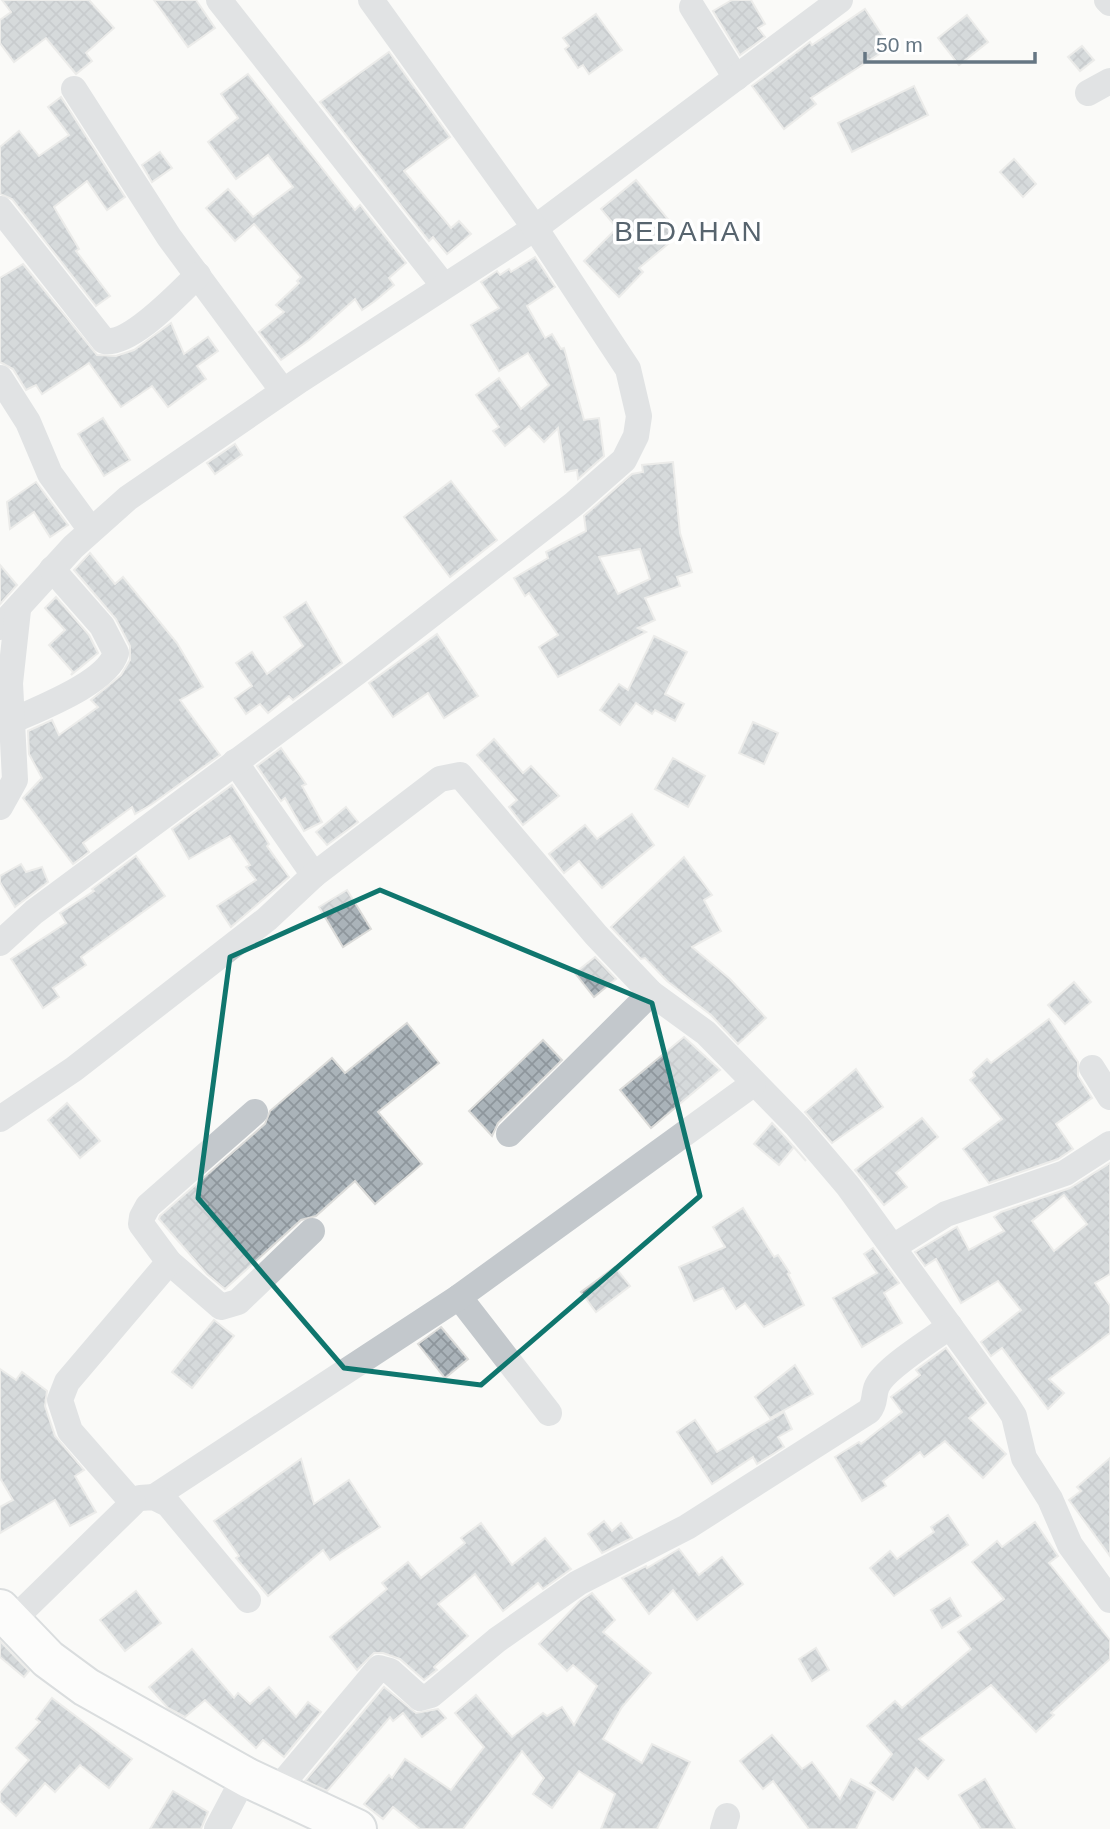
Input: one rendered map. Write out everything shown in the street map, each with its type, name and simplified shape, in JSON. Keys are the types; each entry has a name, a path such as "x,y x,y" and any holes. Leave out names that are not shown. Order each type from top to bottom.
{"street":[{"path":"219,0 444,286"},
{"path":"0,807 15,780 9,618 91,530 128,498 284,391 535,228 840,0"},
{"path":"0,943 34,912 360,670 574,504 624,460 636,436 639,416 628,369 535,228 380,3"},
{"path":"692,7 736,78"},
{"path":"74,89 169,237 284,391"},
{"path":"0,209 104,341 118,340 142,326 198,275"},
{"path":"0,378 28,422 50,474 91,530"},
{"path":"12,720 65,696 100,674 114,660 116,653 102,626 52,569"},
{"path":"235,762 314,875"},
{"path":"0,1119 74,1069 267,919 314,875 440,779 460,775 596,936 651,993 706,1033 752,1084 805,1136 848,1186 1014,1416 1024,1458 1051,1499 1070,1545 1110,1600"},
{"path":"509,1134 651,993"},
{"path":"1093,1068 1110,1097"},
{"path":"357,1829 262,1784 86,1687 48,1659 6,1615 144,1500 459,1297 752,1084"},
{"path":"255,1112 148,1206 141,1224 169,1262 221,1307 238,1303 312,1231"},
{"path":"893,1247 946,1214 1065,1173 1110,1144"},
{"path":"169,1262 67,1382 60,1400 70,1431 144,1500 168,1504 248,1601"},
{"path":"459,1297 549,1413"},
{"path":"217,1829 236,1793 262,1784 379,1668 390,1671 418,1697 431,1695 497,1640 578,1583 687,1527 869,1412 874,1405 877,1387 887,1374 950,1326"}],"highlighted area":[{"path":"380,890 652,1003 700,1196 481,1385 344,1368 198,1198 230,957"}],"building":[{"path":"2,0 89,0 114,28 86,53 92,61 76,74 46,38 14,62 0,43 0,20 11,12"},
{"path":"154,0 196,0 215,28 188,47"},
{"path":"732,0 751,0 765,24 758,28 765,37 740,55 713,11"},
{"path":"865,9 890,47 811,98 816,104 784,129 752,86 810,42 812,45"},
{"path":"596,14 622,50 589,74 583,65 578,68 565,49 569,46 563,38"},
{"path":"967,15 988,42 959,65 938,38"},
{"path":"1082,46 1094,60 1080,71 1068,57"},
{"path":"389,52 450,137 404,171 451,228 459,221 471,234 447,254 433,237 429,241 320,102"},
{"path":"248,74 355,210 360,205 406,263 389,278 394,285 375,301 362,310 355,299 309,340 281,360 259,332 284,312 276,305 299,283 297,281 301,277 254,224 235,241 206,208 228,189 253,217 293,187 268,155 236,179 208,142 238,118 221,94"},
{"path":"914,86 928,115 852,152 838,123"},
{"path":"61,97 125,197 107,210 87,181 54,207 79,249 76,251 110,296 96,306 12,199 0,194 0,147 19,131 39,156 69,135 48,107"},
{"path":"160,152 172,168 152,182 142,165"},
{"path":"1014,159 1036,184 1023,197 1000,172"},
{"path":"636,180 680,234 639,268 643,272 619,297 584,261 617,228 601,209"},
{"path":"535,257 555,287 527,306 545,338 552,334 561,349 564,348 584,420 599,418 604,456 578,479 577,470 565,472 558,428 544,442 529,426 505,446 493,431 499,427 476,395 499,378 521,409 549,385 528,353 499,371 471,325 499,308 481,282 497,271 500,275 509,269 511,272"},
{"path":"23,264 97,355 116,356 134,350 171,323 184,354 208,337 218,351 197,366 206,379 168,407 152,386 121,407 89,363 42,394 36,385 26,390 13,369 0,362 0,278"},
{"path":"103,418 130,460 104,476 78,434"},
{"path":"235,444 242,455 215,474 207,463"},
{"path":"673,462 680,533 692,572 677,577 680,586 645,598 655,620 638,628 646,632 558,677 539,647 558,635 529,593 525,596 514,578 548,558 546,552 586,531 584,516 632,474 643,472 642,465","holes":["640,549 650,579 618,594 599,557"]},
{"path":"451,481 497,540 450,577 404,517"},
{"path":"36,482 68,525 50,537 34,512 10,529 7,502"},
{"path":"90,553 115,584 123,577 177,643 203,687 180,700 220,755 152,804 135,814 132,807 83,843 89,852 73,864 23,798 42,778 29,754 28,731 52,720 59,735 98,707 91,700 121,675 130,660 130,646 116,619 74,570"},
{"path":"0,565 17,585 0,604"},
{"path":"56,597 89,635 98,653 71,675 73,672 49,645 65,630 45,608"},
{"path":"306,602 342,663 293,700 289,696 268,713 260,704 246,714 235,698 252,686 236,663 252,652 267,674 303,646 284,617"},
{"path":"437,634 478,696 444,718 428,693 393,717 369,683"},
{"path":"654,636 687,652 665,694 684,704 675,721 655,710 652,714 636,703 620,725 600,710 619,684 628,690"},
{"path":"753,722 778,733 764,764 739,753"},
{"path":"494,739 523,773 531,766 559,796 523,825 509,807 517,800 477,755"},
{"path":"281,748 306,784 302,786 322,822 304,831 285,798 281,801 257,766"},
{"path":"673,758 705,776 688,807 655,789"},
{"path":"232,785 269,844 267,846 289,877 231,927 217,906 256,880 246,867 250,865 230,836 189,859 172,829"},
{"path":"346,807 358,822 327,845 316,832"},
{"path":"632,814 654,845 602,888 579,861 564,873 549,854 585,825 597,839"},
{"path":"136,856 165,896 81,957 86,965 53,988 59,997 43,1008 11,959 66,923 60,913 94,891 92,889"},
{"path":"684,857 712,895 704,900 721,931 692,947 730,979 766,1018 738,1044 711,1015 667,981 645,958 641,959 611,927"},
{"path":"21,864 26,872 42,867 48,882 15,907 0,882 0,876"},
{"path":"347,890 371,929 343,947 319,907"},
{"path":"595,957 616,979 594,997 575,973"},
{"path":"1074,982 1091,1002 1065,1024 1048,1005"},
{"path":"1049,1019 1078,1062 1078,1076 1092,1098 1056,1124 1073,1149 1058,1159 989,1183 963,1149 1002,1119 970,1080 975,1076 973,1072 987,1059 991,1063"},
{"path":"407,1023 439,1063 378,1112 422,1164 375,1204 355,1181 316,1216 301,1220 225,1289 207,1274 159,1219 160,1216 265,1124 270,1111 332,1058 345,1073"},
{"path":"684,1037 720,1070 651,1128 620,1090"},
{"path":"543,1040 562,1060 498,1123 492,1136 469,1111"},
{"path":"856,1069 883,1107 832,1143 805,1112"},
{"path":"67,1103 100,1141 80,1158 48,1120"},
{"path":"922,1118 938,1137 896,1173 907,1187 884,1205 855,1170"},
{"path":"772,1123 794,1147 779,1165 754,1144"},
{"path":"1110,1163 1110,1274 1095,1283 1110,1306 1110,1333 1049,1379 1064,1393 1048,1409 1002,1348 991,1356 981,1342 1021,1310 998,1281 961,1303 936,1259 925,1266 915,1252 957,1227 969,1250 1004,1231 994,1217 1001,1212 1070,1188","holes":["1064,1195 1087,1224 1054,1251 1032,1221"]},
{"path":"743,1208 774,1257 778,1255 790,1273 788,1274 804,1305 764,1327 745,1303 736,1309 723,1288 694,1301 679,1267 725,1247 713,1227"},
{"path":"873,1248 899,1283 884,1293 902,1323 862,1347 833,1298 877,1273 864,1254"},
{"path":"615,1267 630,1286 596,1312 581,1292"},
{"path":"214,1320 234,1336 192,1388 172,1372"},
{"path":"441,1327 468,1359 445,1378 418,1344"},
{"path":"946,1348 986,1403 969,1418 1006,1454 983,1478 945,1441 924,1457 920,1452 883,1481 886,1486 862,1501 835,1457 859,1442 861,1444 902,1412 891,1397 920,1375 916,1370"},
{"path":"795,1365 813,1394 770,1418 755,1397"},
{"path":"0,1369 16,1380 22,1372 47,1391 45,1406 55,1436 84,1470 75,1476 96,1512 70,1526 55,1500 0,1533 0,1507 13,1500 0,1478"},
{"path":"784,1412 792,1429 778,1437 784,1447 757,1464 753,1457 712,1484 677,1432 695,1420 717,1452"},
{"path":"1110,1458 1110,1556 1069,1500 1081,1491 1077,1487"},
{"path":"301,1459 314,1504 349,1480 380,1527 330,1560 323,1550 268,1596 236,1558 239,1556 214,1521"},
{"path":"948,1515 968,1545 894,1596 870,1568 890,1551 897,1559 934,1532 931,1527"},
{"path":"604,1521 612,1531 621,1523 632,1538 602,1553 588,1534"},
{"path":"1035,1522 1058,1556 1049,1563 1110,1640 1110,1659 1051,1713 1054,1715 1036,1732 991,1685 919,1739 944,1760 928,1779 916,1768 893,1800 870,1783 892,1754 867,1726 895,1701 902,1708 971,1649 958,1632 1004,1599 972,1562 997,1541 1002,1547"},
{"path":"481,1523 512,1565 545,1538 571,1569 543,1589 538,1583 503,1611 475,1574 438,1604 468,1636 434,1667 437,1670 424,1680 400,1659 383,1653 374,1653 357,1670 330,1637 387,1589 382,1583 408,1562 421,1578 465,1543 461,1538"},
{"path":"679,1549 699,1575 722,1557 743,1584 697,1620 673,1590 649,1614 622,1578 646,1566 647,1568"},
{"path":"136,1591 161,1623 125,1651 100,1620"},
{"path":"592,1593 615,1620 603,1632 651,1673 622,1707 603,1739 642,1763 652,1744 690,1762 657,1829 601,1829 615,1794 579,1771 552,1808 533,1794 544,1778 522,1751 463,1829 420,1829 393,1807 383,1819 364,1804 389,1775 392,1778 405,1759 451,1790 484,1747 455,1713 476,1695 512,1737 543,1713 547,1716 562,1707 574,1725 597,1686 573,1665 567,1671 539,1644 580,1601"},
{"path":"950,1598 961,1616 942,1628 931,1610"},
{"path":"0,1641 29,1671 24,1677 0,1657"},
{"path":"816,1648 829,1670 812,1681 799,1659"},
{"path":"192,1649 234,1698 238,1693 250,1704 269,1687 296,1717 308,1702 321,1712 284,1757 263,1740 256,1748 205,1700 185,1717 168,1708 149,1687"},
{"path":"384,1687 416,1713 438,1709 446,1718 422,1737 403,1713 393,1721 390,1717 327,1791 305,1781"},
{"path":"52,1698 132,1759 109,1788 80,1765 55,1792 45,1783 16,1816 0,1801 0,1793 29,1760 16,1748 40,1722 36,1719"},
{"path":"772,1735 802,1769 812,1762 840,1799 851,1779 875,1792 856,1829 809,1829 773,1781 763,1789 740,1761"},
{"path":"985,1779 1015,1829 981,1829 959,1795"},
{"path":"173,1791 208,1812 201,1829 150,1829"}],"district":[{"name":"BEDAHAN","path":"689,231"}]}
